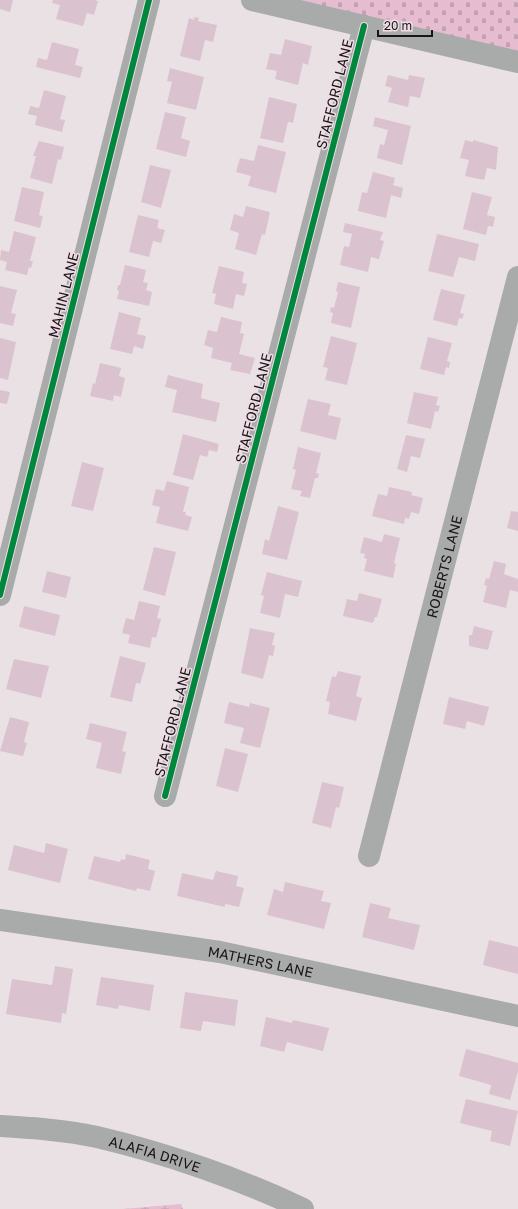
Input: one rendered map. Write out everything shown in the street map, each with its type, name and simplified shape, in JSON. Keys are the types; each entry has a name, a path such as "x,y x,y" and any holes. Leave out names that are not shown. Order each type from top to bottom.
{"street":[{"name":"MAHIN LANE","path":"0,595 149,0"},
{"path":"252,0 518,62"},
{"name":"STAFFORD LANE","path":"165,796 364,26"},
{"name":"ROBERTS LANE","path":"369,856 518,277"},
{"name":"MATHERS LANE","path":"0,920 220,952 518,1016"},
{"name":"ALAFIA DRIVE","path":"0,1126 35,1128 95,1136 148,1150 265,1191 304,1209"}],"green space":[{"path":"275,0 518,0 518,61"},
{"path":"181,1204 183,1209 123,1209"}],"building":[{"path":"0,0 13,0 10,12 0,9"},
{"path":"53,0 98,1 94,15 87,13 83,26 56,19 60,5 52,3"},
{"path":"194,17 199,18 198,21 217,25 213,42 205,40 200,61 180,56 189,18 194,20"},
{"path":"285,39 312,46 308,65 303,63 298,85 275,79 277,71 266,69 270,53 281,55"},
{"path":"52,42 79,49 75,65 83,67 80,78 36,67 38,58 47,60"},
{"path":"170,68 204,77 196,110 167,103 172,82 167,81"},
{"path":"388,75 408,80 409,75 425,78 420,98 410,96 408,107 388,102 392,88 385,86"},
{"path":"44,90 66,96 60,119 65,120 62,132 35,125 37,116 28,114 30,106 39,108"},
{"path":"269,97 297,104 293,123 288,122 283,143 260,138"},
{"path":"165,112 186,117 181,138 190,141 186,157 156,149"},
{"path":"375,117 411,126 402,165 377,158 380,144 384,145 388,130 373,126"},
{"path":"465,140 473,142 473,140 498,147 496,170 487,168 484,180 465,176 469,160 460,158"},
{"path":"39,141 64,147 61,160 58,159 52,184 30,178 36,156 33,156"},
{"path":"258,145 286,152 276,193 248,186 251,176 236,172 240,158 254,161"},
{"path":"150,165 171,170 161,208 141,202"},
{"path":"373,172 395,178 393,185 403,188 401,198 391,195 386,218 358,211 362,192 367,193"},
{"path":"22,187 44,192 39,215 43,216 40,228 14,221"},
{"path":"472,192 492,197 487,215 495,217 493,227 488,226 486,235 463,229"},
{"path":"246,206 270,212 265,235 262,234 256,255 235,249 239,233 230,230 234,214 243,217"},
{"path":"138,215 159,220 157,228 165,230 161,243 153,241 149,257 129,252"},
{"path":"345,223 383,232 380,240 384,241 379,259 371,257 368,272 340,265 344,246 349,247 352,234 343,232"},
{"path":"14,231 36,237 30,261 33,261 31,268 29,267 27,275 5,270 7,262 0,260 1,250 9,252"},
{"path":"437,234 479,244 475,261 459,257 453,277 428,271"},
{"path":"125,265 146,270 143,282 148,283 146,290 152,292 149,306 117,299 119,291 117,290 118,285 120,285"},
{"path":"219,266 244,272 242,283 247,284 244,296 236,294 233,309 214,304 216,294 212,293"},
{"path":"338,282 360,287 351,328 331,323 333,313 330,312 331,307 334,308 338,292 336,291"},
{"path":"0,286 17,290 11,313 16,314 13,326 0,323"},
{"path":"441,289 465,295 460,313 464,314 462,319 459,318 457,326 433,320"},
{"path":"119,312 141,318 137,334 146,336 143,349 134,346 132,354 110,349"},
{"path":"221,317 242,322 240,333 244,334 239,354 255,358 250,374 230,370 232,363 211,358 213,348 204,345 208,330 217,332"},
{"path":"331,336 357,343 347,385 325,380 328,368 323,367"},
{"path":"428,337 452,343 447,361 450,362 449,368 446,367 444,375 420,369"},
{"path":"0,338 16,342 8,380 0,378"},
{"path":"100,363 121,368 119,376 125,378 121,397 114,395 113,401 90,396 93,383 95,384"},
{"path":"168,375 203,384 201,398 220,403 216,422 172,412 177,390 165,387"},
{"path":"0,390 10,392 7,404 0,403"},
{"path":"414,392 438,397 436,405 440,406 438,412 435,411 431,429 407,423"},
{"path":"308,399 331,404 328,415 341,418 336,440 300,431"},
{"path":"183,434 219,444 217,452 209,450 207,457 200,455 193,480 173,475"},
{"path":"406,435 425,439 420,458 411,456 407,472 397,469"},
{"path":"298,447 321,453 316,473 319,474 318,478 315,478 310,498 300,496 302,491 291,489 296,470 293,469"},
{"path":"82,462 104,468 93,511 71,506"},
{"path":"167,481 189,487 183,512 186,512 185,515 192,517 188,531 156,523 160,507 152,505 156,489 164,491"},
{"path":"389,487 412,492 411,495 423,498 419,514 411,512 409,519 405,518 404,524 372,516 378,494 387,496"},
{"path":"278,506 299,512 287,560 262,554 265,539 269,541"},
{"path":"511,511 518,512 518,531 507,528"},
{"path":"384,534 400,538 394,563 396,564 393,578 364,571 367,559 364,558 365,554 360,553 364,537 382,542"},
{"path":"154,547 176,552 165,596 143,590"},
{"path":"494,561 506,564 504,574 518,579 518,592 510,590 506,608 483,602 487,586 484,585 486,578 489,579"},
{"path":"47,571 71,577 66,598 42,592"},
{"path":"267,572 302,581 298,597 285,594 280,618 260,613 264,596 261,595"},
{"path":"359,593 382,599 377,617 375,617 373,623 343,616 347,599 357,601"},
{"path":"139,601 160,606 157,618 161,619 156,638 152,637 150,648 128,643 130,635 122,633 126,618 134,620"},
{"path":"24,606 60,615 55,636 19,627"},
{"path":"474,626 493,631 488,650 469,646 469,635 472,635"},
{"path":"250,628 275,633 272,645 275,646 273,656 269,655 263,679 241,673"},
{"path":"120,656 146,663 140,684 136,683 132,702 110,697"},
{"path":"14,659 49,666 41,698 6,689"},
{"path":"338,671 361,676 356,696 362,698 356,721 328,714 330,702 326,701 332,676 336,677"},
{"path":"449,697 489,707 484,726 467,721 465,729 443,724"},
{"path":"229,702 249,707 250,703 270,708 260,748 240,743 244,728 224,723"},
{"path":"10,717 29,722 24,742 27,743 23,756 0,751"},
{"path":"90,723 127,732 122,751 126,752 121,774 96,768 102,743 86,739"},
{"path":"225,748 248,754 238,792 216,786"},
{"path":"322,782 344,787 339,808 336,807 331,828 312,823"},
{"path":"46,843 68,849 60,883 8,870 14,845 44,853"},
{"path":"126,854 150,860 148,869 155,871 150,891 137,888 136,891 88,879 94,856 120,862 121,859 125,860"},
{"path":"216,871 238,876 236,886 244,888 239,907 225,904 225,907 177,896 182,873 213,880"},
{"path":"285,882 324,891 321,901 331,903 324,929 267,915 274,889 283,892"},
{"path":"370,903 391,908 388,918 420,925 414,950 362,937"},
{"path":"489,940 518,947 518,974 483,965"},
{"path":"55,966 73,969 66,1014 62,1013 61,1023 6,1014 12,979 52,985"},
{"path":"101,977 154,985 150,1011 119,1005 118,1009 96,1005"},
{"path":"185,992 238,1000 235,1026 203,1021 201,1031 180,1028"},
{"path":"266,1017 292,1023 293,1020 329,1028 323,1051 287,1042 284,1052 260,1046"},
{"path":"466,1049 518,1063 518,1071 510,1100 489,1094 491,1085 459,1076"},
{"path":"466,1099 518,1111 510,1146 490,1141 492,1131 460,1123"}],"cycle path":[{"path":"0,595 149,0"},
{"path":"165,796 364,26"}]}
